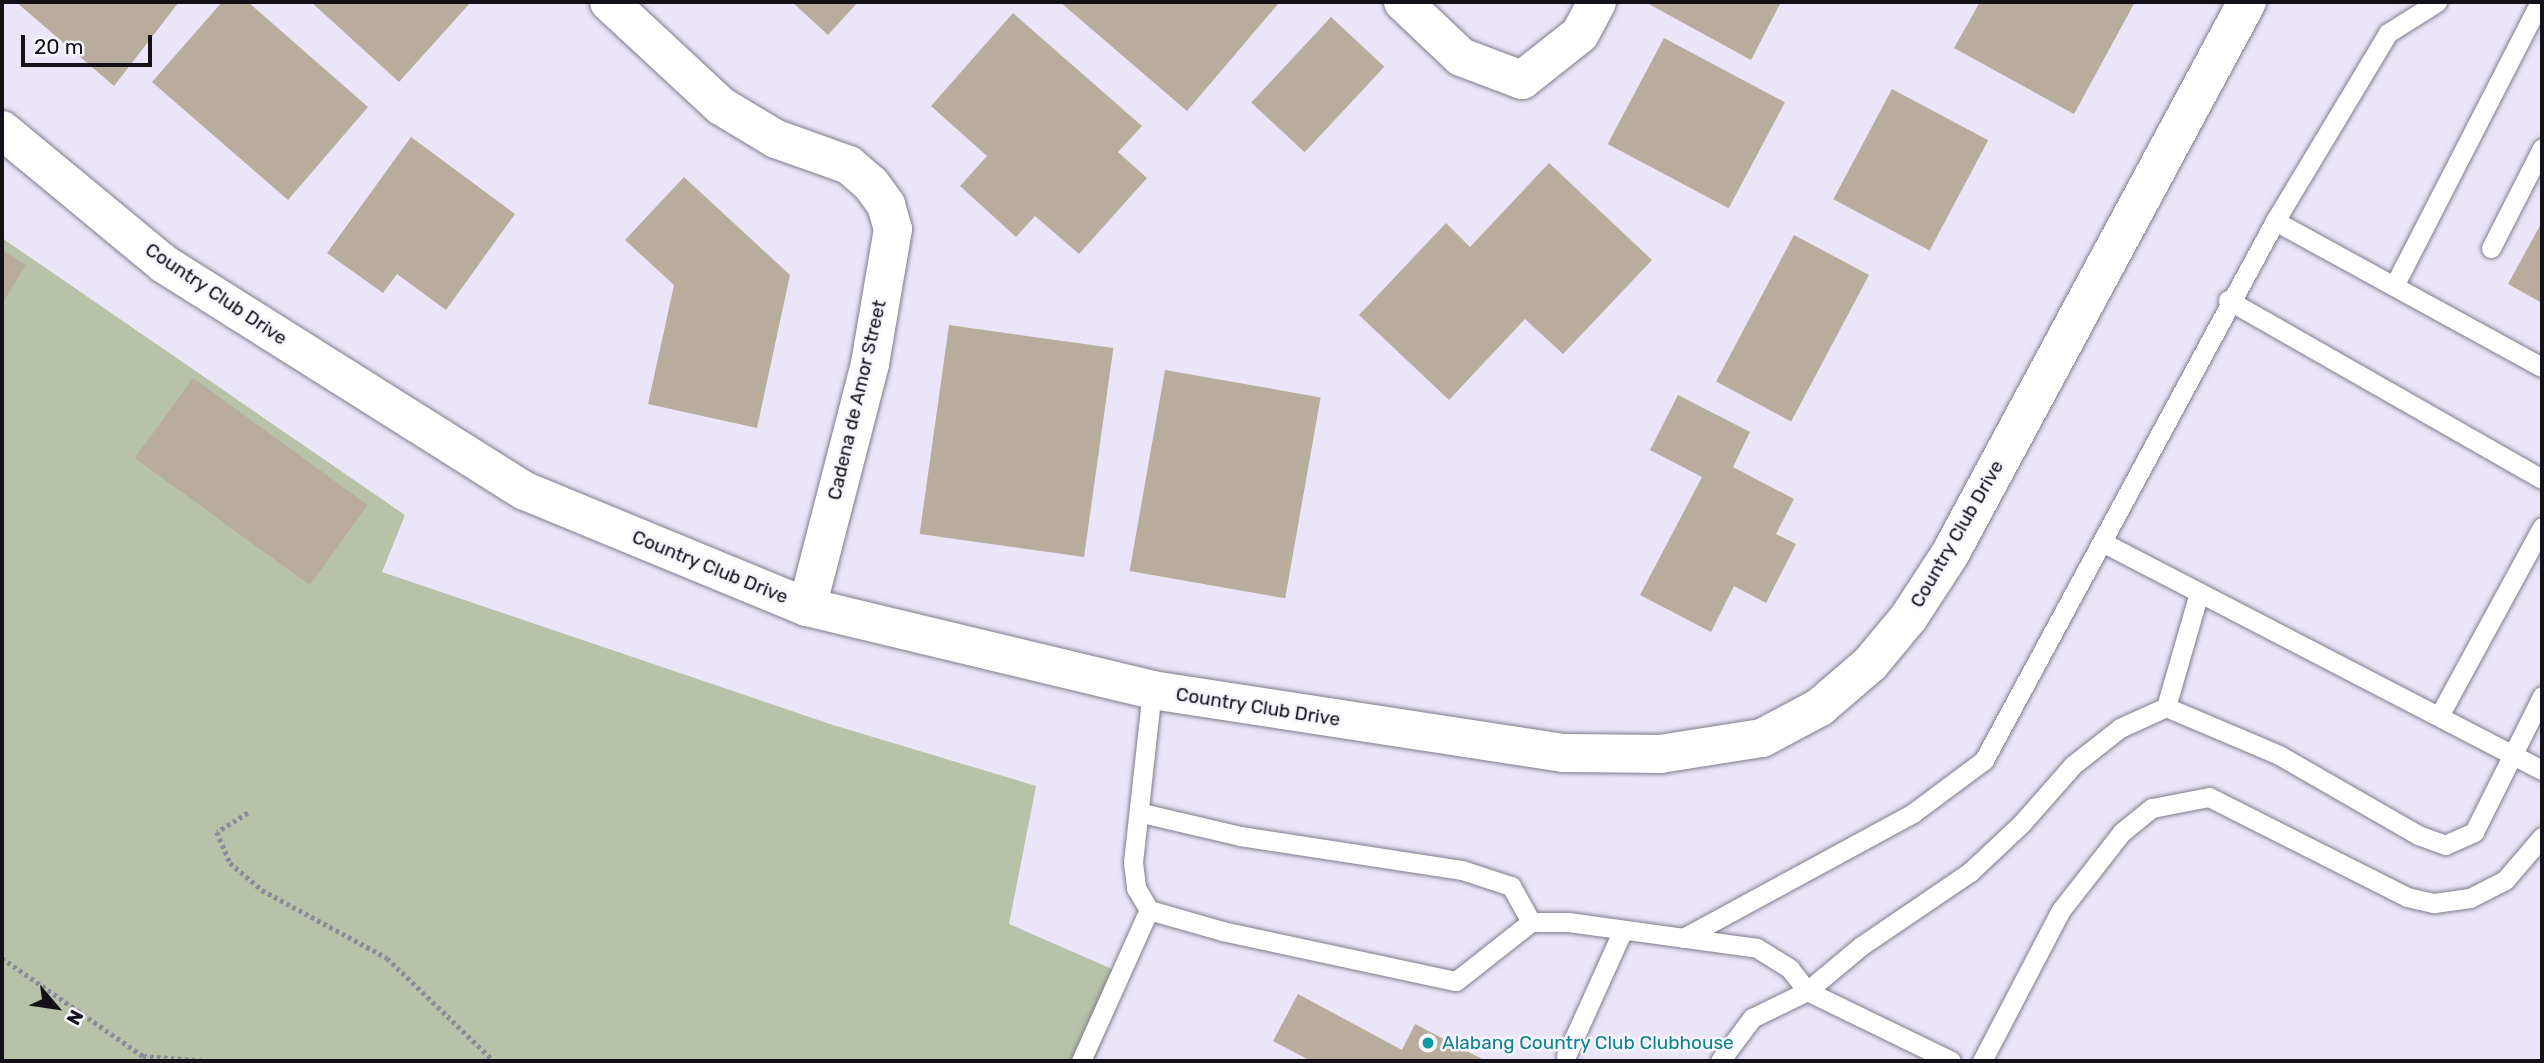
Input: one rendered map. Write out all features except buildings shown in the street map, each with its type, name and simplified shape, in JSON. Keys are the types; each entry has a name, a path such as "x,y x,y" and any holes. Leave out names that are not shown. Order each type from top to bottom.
{"street":[{"name":"Cadena de Amor Street","path":"609,2 721,106 776,139 849,165 871,184 886,205 893,229 870,364 807,607"},
{"path":"1403,2 1461,57 1522,80 1580,34 1597,2"},
{"name":"Country Club Drive","path":"2,130 164,264 525,491 807,607 1152,690 1563,753 1660,754 1715,749 1762,737 1820,707 1885,645 1950,554 2247,2"}],"lane":[{"path":"1683,938 1913,813 1984,760 2228,300 2275,221 2388,33 2437,2"},
{"path":"2394,286 2540,2"},
{"path":"2491,248 2542,148"},
{"path":"2275,221 2542,367"},
{"path":"2228,300 2542,479"},
{"path":"2439,716 2542,527"},
{"path":"2102,542 2542,770"},
{"path":"2166,707 2199,593"},
{"path":"1152,690 1142,813 1133,862 1136,888 1149,910 1222,932 1456,981 1531,922 1623,930 1757,948 1790,969 1807,990 1951,1061"},
{"path":"1720,1061 1752,1018 1807,990 1861,946 1970,872 2092,750 2120,728 2166,707 2279,755 2418,835 2445,845 2474,832 2542,696"},
{"path":"1982,1061 2061,911 2122,832 2152,808 2209,797 2407,897 2434,903 2470,898 2505,880 2542,837"},
{"path":"1142,813 1240,835 1462,870 1511,886 1531,922"},
{"path":"1081,1061 1149,910"},
{"path":"1566,1056 1623,930"}],"path":[{"path":"248,813 217,832 230,863 262,890 387,958 494,1061"},
{"path":"2,958 143,1056 209,1061"}],"green space":[{"path":"2,238 405,515 382,572 833,725 1036,786 1009,924 1128,976 1094,1061 2,1061"}],"place":[{"name":"Alabang Country Club Clubhouse","path":"1428,1043"}]}
